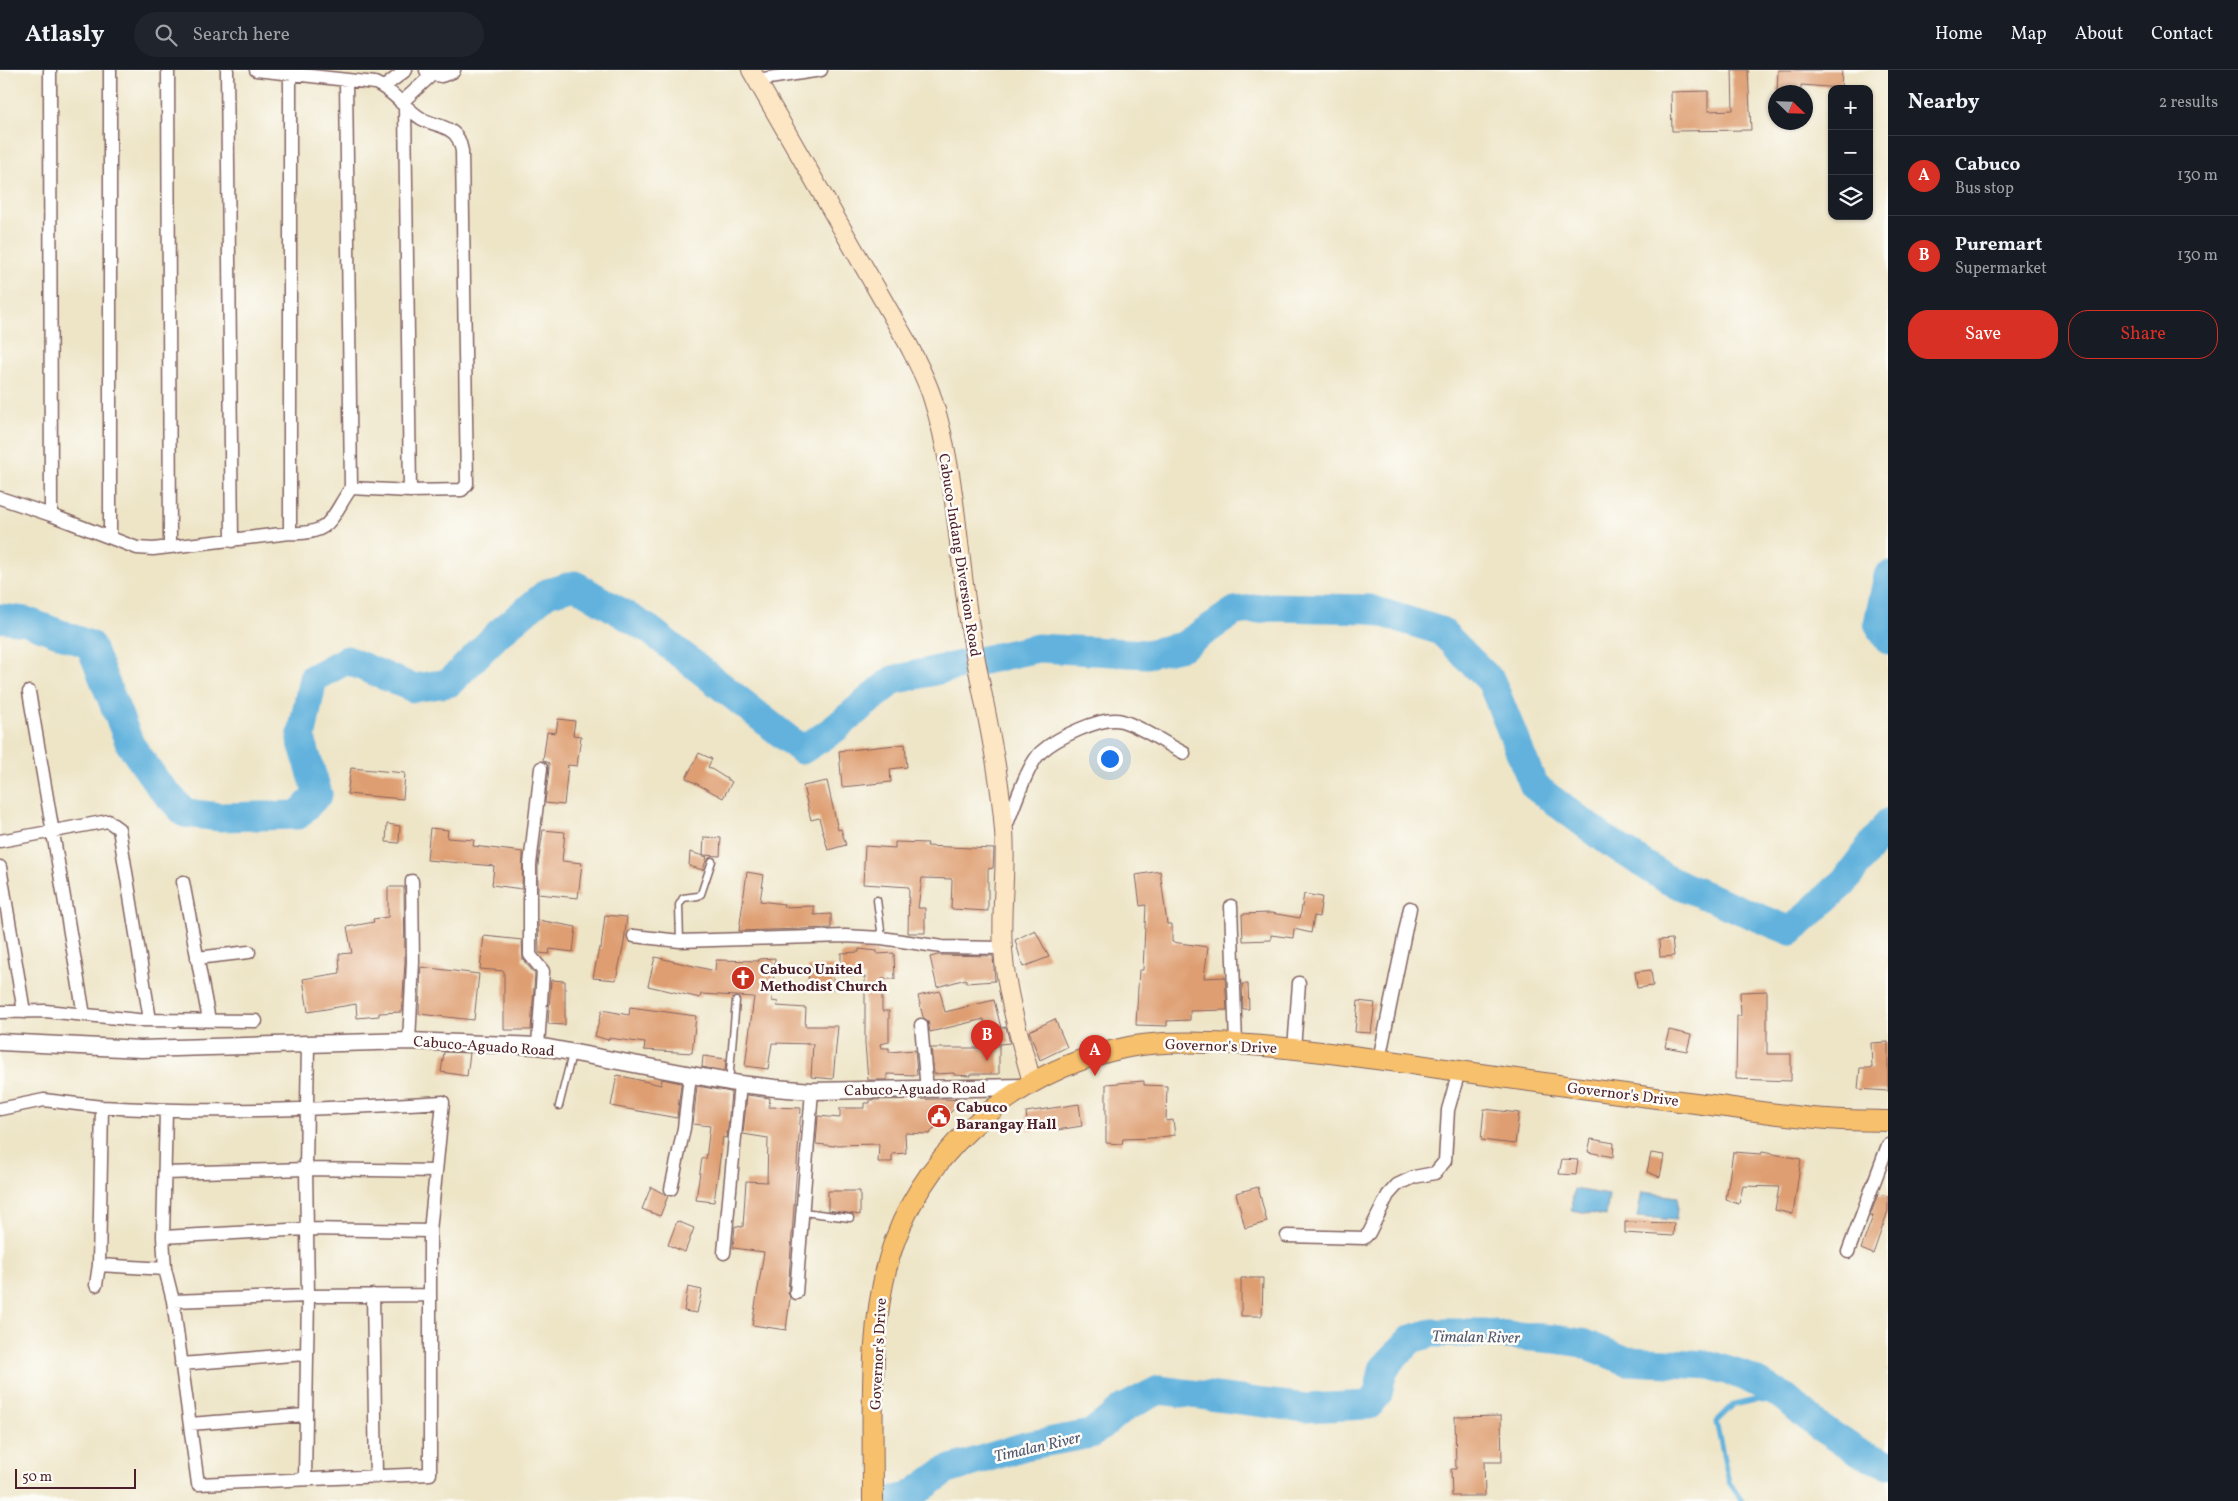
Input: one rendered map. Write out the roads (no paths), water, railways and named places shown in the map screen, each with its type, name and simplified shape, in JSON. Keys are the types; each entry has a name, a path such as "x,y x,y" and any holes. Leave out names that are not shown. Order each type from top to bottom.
{"main road":[{"name":"Cabuco-Indang Diversion Road","path":"754,75 896,320 926,380 938,417 951,478 968,614 997,769 1004,832 1002,948 1009,996 1028,1085"},
{"name":"Governor's Drive","path":"873,1495 877,1332 883,1285 894,1244 910,1208 949,1152 978,1122 1010,1096 1028,1085 1083,1059 1126,1048 1164,1043 1236,1044 1294,1049 1827,1119 1888,1121"}],"street":[{"path":"50,70 51,515"},
{"path":"110,70 110,537"},
{"path":"168,70 170,546"},
{"path":"227,70 232,541"},
{"path":"256,70 375,83 384,87 423,120 451,131 459,139 462,151 467,484 462,490 410,491 351,488"},
{"path":"384,87 406,70"},
{"path":"410,491 403,105 431,71 441,74 452,70"},
{"path":"754,75 821,70"},
{"path":"290,74 290,533"},
{"path":"0,498 51,515 137,548 153,549 290,533 308,534 321,530 329,523 351,488 346,80"},
{"path":"28,692 84,1015"},
{"path":"1004,832 1030,770 1041,753 1085,726 1105,721 1120,720 1140,728 1184,753"},
{"path":"538,1046 543,971 530,955 530,865 541,768"},
{"path":"0,841 108,821 119,829 150,1020"},
{"path":"0,867 24,1012"},
{"path":"409,1041 413,962 412,881"},
{"path":"183,882 209,1020"},
{"path":"1231,906 1236,1044"},
{"path":"1379,1060 1410,908"},
{"path":"634,936 680,941 845,936 882,938 942,947 1002,948"},
{"path":"197,958 248,952"},
{"path":"1294,1049 1299,983"},
{"path":"0,1012 150,1020 256,1021"},
{"path":"921,1025 927,1090"},
{"name":"Cabuco-Aguado Road","path":"0,1042 142,1049 409,1041 538,1046 735,1083 812,1091 927,1090 1028,1085"},
{"path":"305,1478 305,1354 308,1296 306,1110 308,1044"},
{"path":"1287,1236 1364,1238 1369,1233 1388,1195 1397,1185 1414,1177 1435,1173 1446,1160 1448,1110 1458,1071"},
{"path":"672,1189 684,1128 690,1075"},
{"path":"724,1253 735,1083"},
{"path":"796,1292 812,1091"},
{"path":"0,1109 44,1100 102,1107 166,1111 306,1110 443,1102 430,1231 430,1474 198,1484 166,1269 164,1237 166,1111"},
{"path":"96,1284 99,1265 102,1107"},
{"path":"1848,1252 1888,1145"},
{"path":"165,1173 306,1169 436,1171"},
{"path":"164,1237 306,1229 430,1231"},
{"path":"99,1265 166,1269"},
{"path":"373,1295 376,1477"},
{"path":"172,1301 308,1296 430,1295"},
{"path":"181,1364 305,1354"},
{"path":"190,1424 305,1415"}],"lane":[{"path":"680,941 679,904 683,898 702,894 712,861"},
{"path":"877,900 882,938"},
{"path":"735,1083 736,1001"},
{"path":"559,1106 572,1053"},
{"path":"802,1212 850,1218"}],"water":[{"path":"1574,1189 1609,1195 1606,1216 1571,1210"},
{"path":"1642,1192 1678,1197 1676,1220 1637,1217"}],"waterway":[{"path":"1888,576 1878,623 1888,640"},
{"path":"0,618 26,621 90,645 130,744 158,784 185,813 220,817 298,815 318,794 301,739 313,678 347,660 413,688 449,683 499,633 547,593 575,585 650,630 802,750 833,730 893,680 1038,648 1147,654 1183,646 1235,611 1273,607 1370,609 1441,631 1491,681 1534,786 1605,839 1668,880 1791,931 1845,881 1888,823"},
{"name":"Timalan River","path":"890,1501 909,1497 945,1471 1025,1446 1091,1434 1124,1408 1159,1390 1306,1408 1369,1405 1378,1394 1383,1369 1411,1339 1432,1333 1483,1333 1554,1339 1582,1343 1627,1361 1710,1365 1744,1376 1786,1398 1817,1425 1859,1453 1888,1464"},
{"path":"1742,1501 1729,1482 1716,1422 1733,1405 1755,1400 1794,1405"}],"place":[{"name":"Cabuco United Methodist Church","path":"743,978"},
{"name":"Puremart","path":"987,1061"},
{"name":"Cabuco","path":"1095,1076"},
{"name":"Cabuco Barangay Hall","path":"939,1116"}]}
